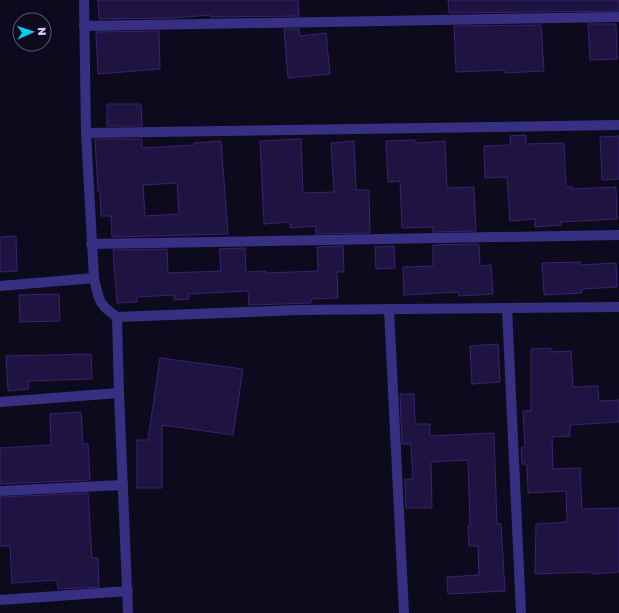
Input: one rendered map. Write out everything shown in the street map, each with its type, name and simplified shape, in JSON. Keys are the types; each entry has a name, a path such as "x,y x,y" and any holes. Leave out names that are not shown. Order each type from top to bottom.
{"street":[{"path":"84,0 86,133 94,278 99,301 106,309 117,316 389,309 619,307"},
{"path":"84,26 619,17"},
{"path":"86,133 619,125"},
{"path":"91,244 619,234"},
{"path":"0,286 94,278"},
{"path":"507,308 521,613"},
{"path":"389,309 404,613"},
{"path":"117,316 118,394 128,613"},
{"path":"0,402 118,394"},
{"path":"0,491 123,485"},
{"path":"0,600 128,591"}],"building":[{"path":"98,0 298,0 299,16 210,17 210,15 173,18 99,19"},
{"path":"448,0 619,0 619,11 449,13"},
{"path":"588,24 616,24 617,59 590,60"},
{"path":"541,25 544,71 505,73 504,70 456,72 454,26"},
{"path":"284,29 299,29 300,36 326,33 330,74 288,78"},
{"path":"159,31 160,69 98,74 96,32"},
{"path":"107,104 141,104 142,126 107,126"},
{"path":"526,135 526,144 564,143 566,187 572,187 572,189 616,187 617,219 560,222 561,225 535,227 535,219 510,221 507,177 485,178 484,146 511,145 510,136"},
{"path":"619,136 619,179 602,180 600,137"},
{"path":"95,139 142,139 142,148 194,145 194,143 221,141 228,234 112,237 111,216 101,216 100,192 98,192","holes":["177,183 179,214 145,216 143,185"]},
{"path":"301,139 303,193 334,192 331,143 354,141 356,190 369,190 370,233 316,234 316,226 290,228 290,222 264,224 260,141"},
{"path":"415,140 415,143 445,141 447,188 474,187 476,231 433,232 433,227 402,228 400,181 388,182 386,141"},
{"path":"16,236 17,271 0,272 0,237"},
{"path":"433,245 479,245 480,266 491,265 493,294 459,296 458,292 404,295 403,267 433,266"},
{"path":"343,246 344,272 337,272 338,298 311,299 311,303 249,305 248,291 189,294 189,299 174,300 174,295 137,297 137,302 117,303 113,250 167,249 168,273 221,271 219,249 245,248 246,272 266,271 266,273 318,271 317,247"},
{"path":"394,246 395,268 376,269 375,247"},
{"path":"580,262 580,265 616,263 617,287 582,289 582,293 544,295 542,263"},
{"path":"59,294 60,321 20,322 19,295"},
{"path":"498,344 500,382 472,384 470,346"},
{"path":"551,348 551,352 571,351 573,387 598,386 599,401 619,400 619,422 570,425 570,436 552,437 553,469 580,468 582,509 619,508 619,572 593,574 592,572 535,574 536,524 567,522 566,491 528,493 527,464 522,464 521,448 525,447 523,411 531,411 531,349"},
{"path":"91,354 92,379 28,381 29,389 8,391 6,356"},
{"path":"160,358 243,369 233,435 162,425 162,488 137,488 137,440 148,440"},
{"path":"400,394 414,394 415,424 430,424 430,436 494,433 497,524 501,524 505,591 448,594 447,577 479,575 478,546 469,546 468,526 470,526 468,460 431,462 432,508 406,508 405,479 413,479 411,444 402,444"},
{"path":"81,412 83,444 88,444 90,480 0,484 0,448 51,445 50,414"},
{"path":"88,493 92,558 98,558 99,587 58,589 57,580 12,583 10,546 0,546 0,497"}]}
